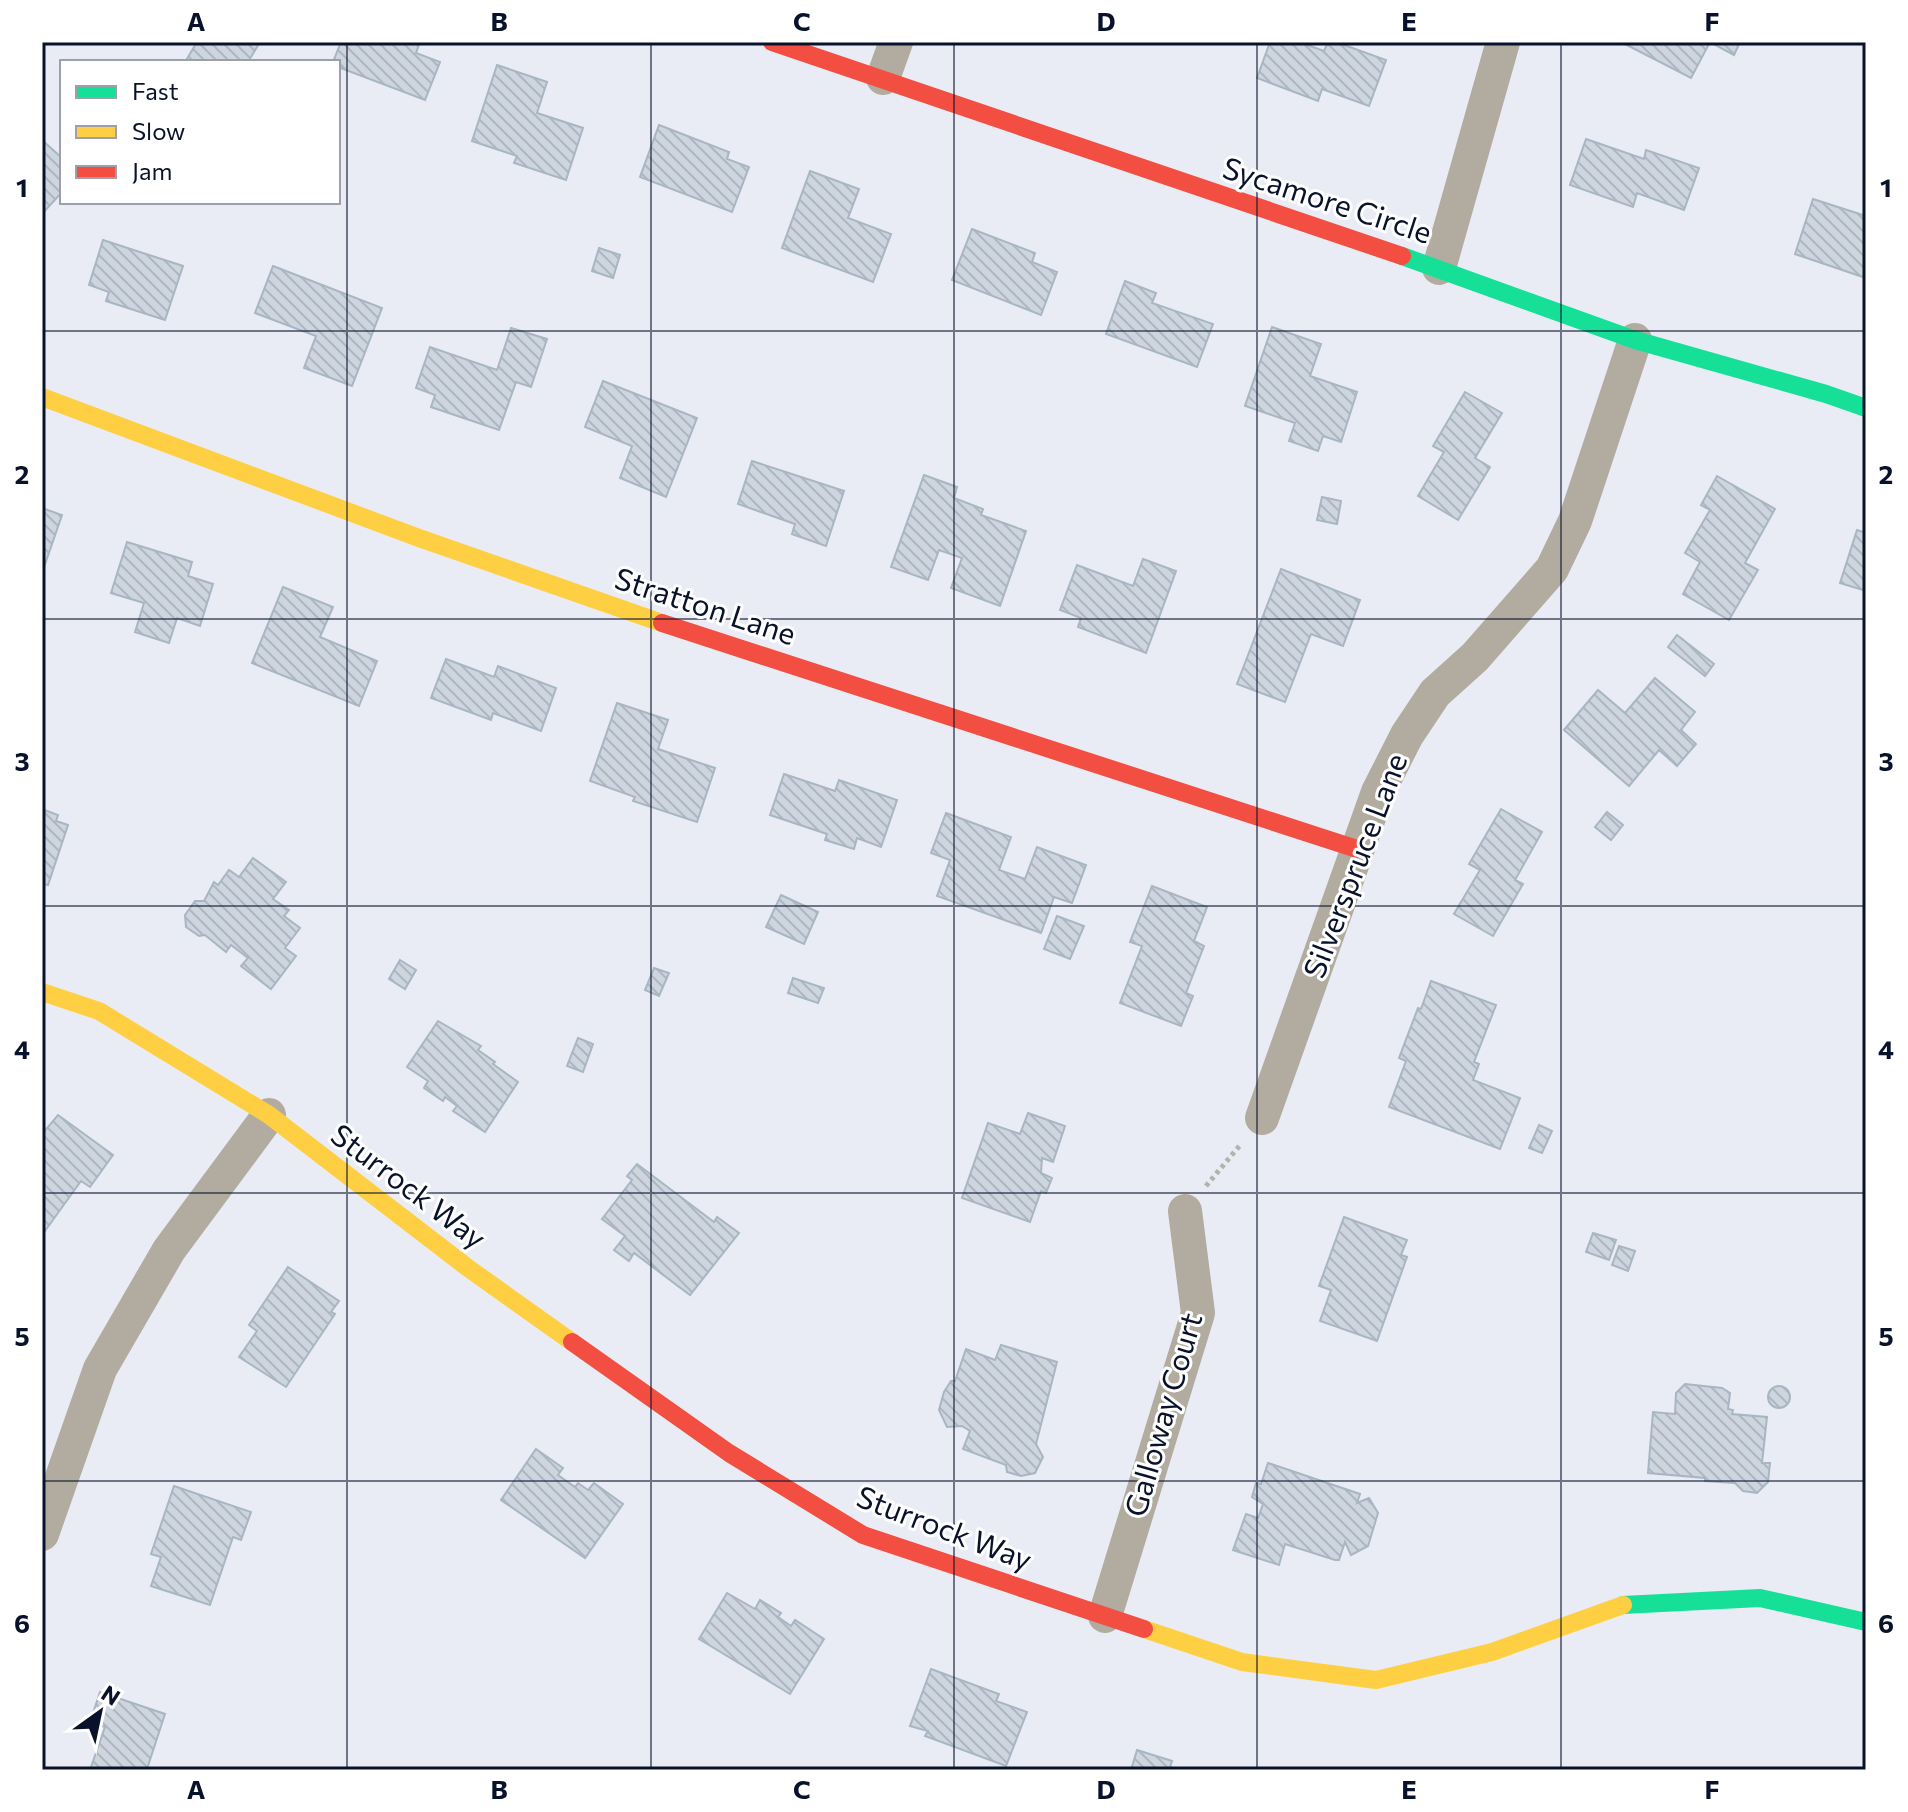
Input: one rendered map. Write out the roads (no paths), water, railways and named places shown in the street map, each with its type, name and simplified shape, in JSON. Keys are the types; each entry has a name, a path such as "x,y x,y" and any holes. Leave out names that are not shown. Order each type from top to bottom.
{"street":[{"name":"Sycamore Circle","path":"772,42 1439,268 1635,340 1866,408"},
{"path":"883,78 896,42"},
{"path":"1439,268 1503,42"},
{"name":"Silverspruce Lane","path":"1262,1118 1357,849 1390,769 1407,735 1435,693 1485,646 1552,569 1575,521 1635,340"},
{"name":"Stratton Lane","path":"42,397 419,538 682,630 1357,849"},
{"name":"Sturrock Way","path":"42,992 99,1011 269,1115 480,1277 729,1453 863,1535 1242,1662 1376,1680 1492,1652 1624,1605 1760,1598 1866,1622"},
{"path":"42,1534 100,1369 169,1250 269,1115"},
{"name":"Galloway Court","path":"1105,1616 1198,1313 1185,1211"}]}
